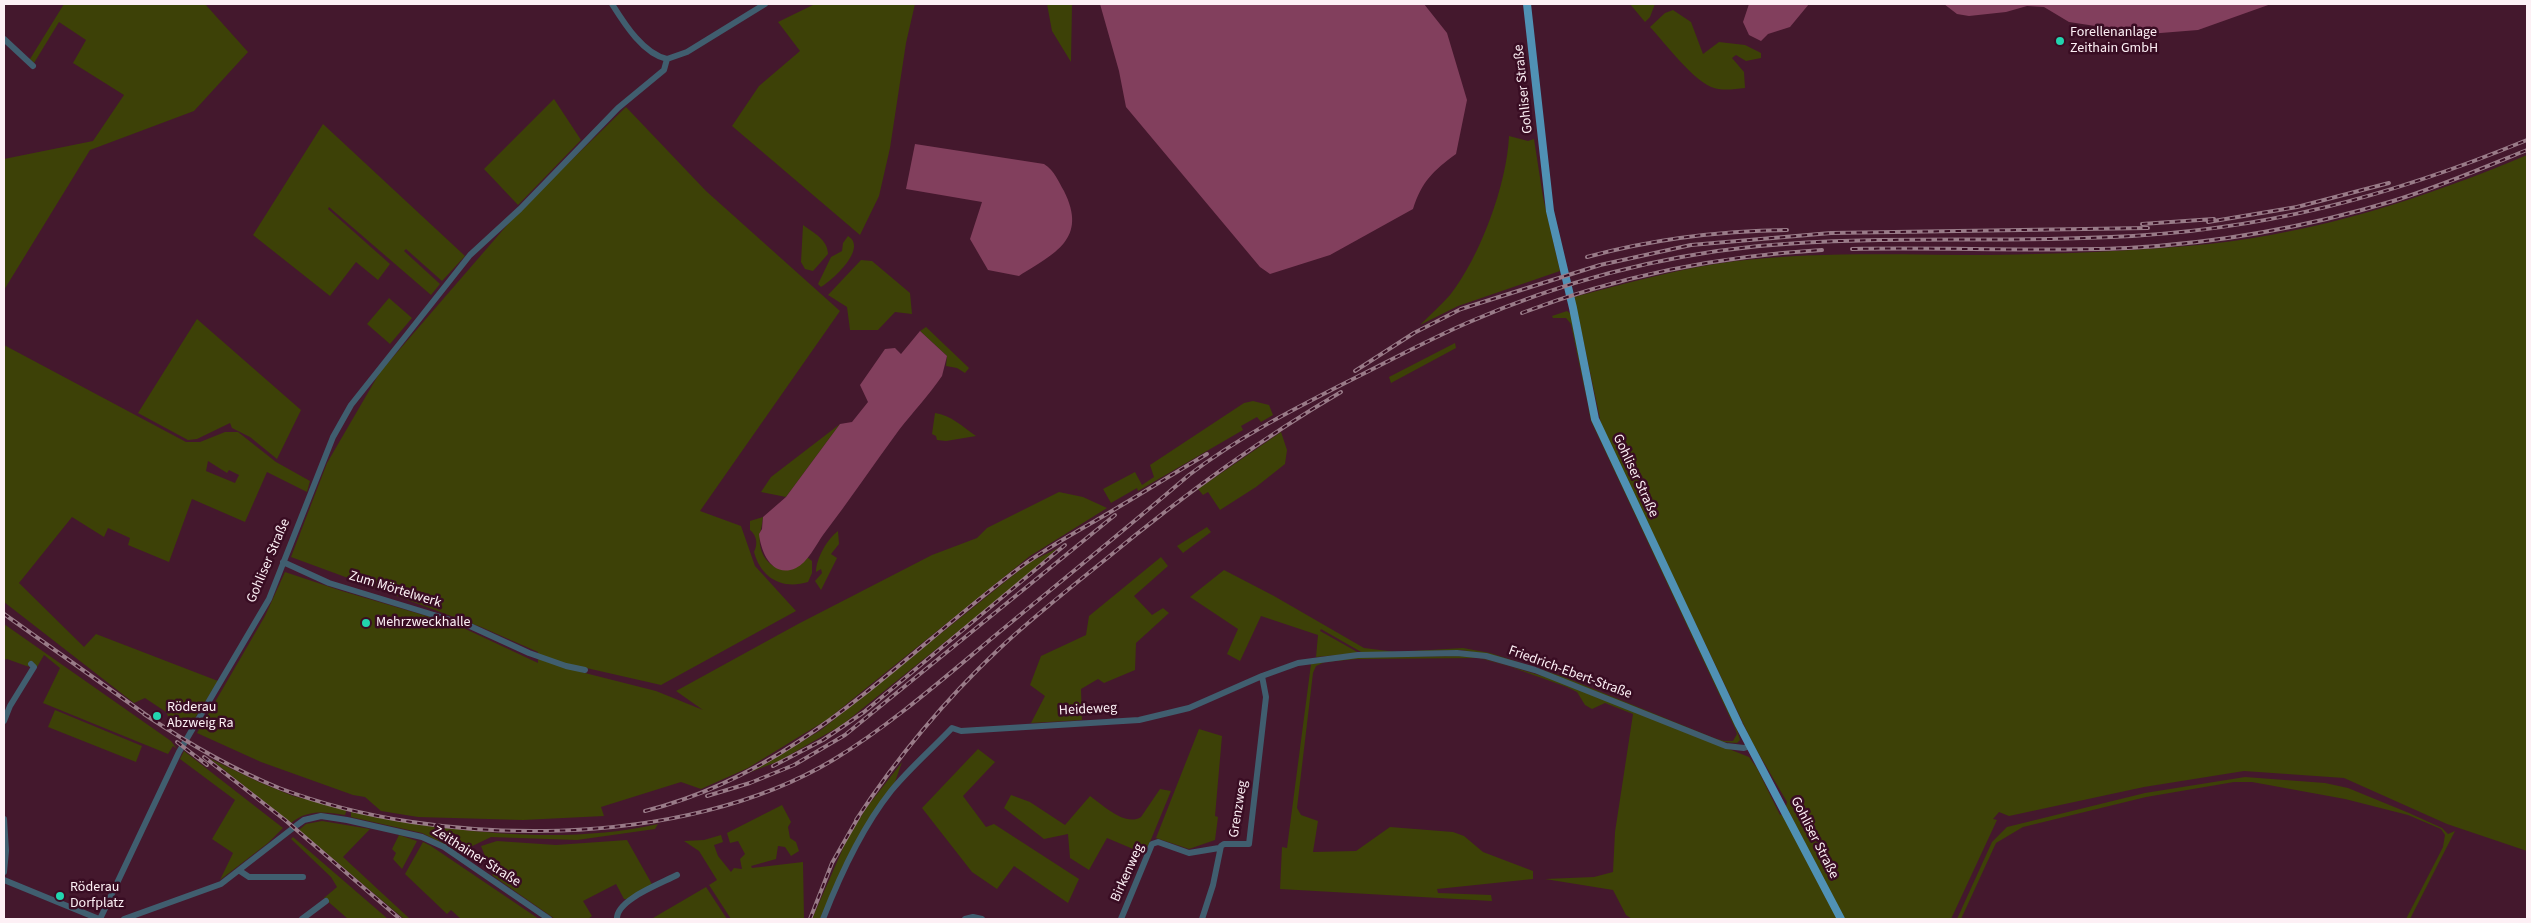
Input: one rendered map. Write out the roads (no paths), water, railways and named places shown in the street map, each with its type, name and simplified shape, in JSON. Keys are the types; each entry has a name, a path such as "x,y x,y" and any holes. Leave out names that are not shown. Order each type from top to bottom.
{"main road":[{"name":"Gohliser Straße","path":"1527,4 1550,211 1576,323 1591,406 1613,460 1750,746 1841,919"}],"street":[{"path":"612,4 632,32 650,51 667,59 687,52 765,4"},
{"path":"4,39 33,66"},
{"name":"Gohliser Straße","path":"99,919 176,759 269,599 333,437 344,417 365,386 470,255 520,209 618,108 664,70 667,59"},
{"name":"Zum Mörtelwerk","path":"283,562 329,583 470,626 530,653 566,666 585,670"},
{"name":"Friedrich-Ebert-Straße","path":"1231,689 1298,663 1338,657 1476,654 1552,676 1726,746 1744,748 1750,746"},
{"path":"4,721 10,706 34,667 31,664"},
{"name":"Grenzweg","path":"1202,919 1213,885 1220,848 1224,844 1249,844 1266,697 1262,676"},
{"name":"Heideweg","path":"825,919 846,867 871,821 892,791 952,728 961,730 1139,720 1190,708 1231,689"},
{"name":"Zeithainer Straße","path":"240,871 304,820 321,816 347,820 422,837 444,848 549,919"},
{"path":"4,819 6,851 4,872"},
{"name":"Birkenweg","path":"1121,919 1152,844 1158,842 1189,853 1220,848"},
{"path":"128,919 220,884 240,871 249,877 302,877"},
{"path":"616,919 617,911 624,903 676,875"},
{"path":"4,880 99,919"},
{"path":"302,919 326,901"},
{"path":"965,919 972,917 982,919"}],"railway":[{"path":"144,714 210,754 279,788 343,808 412,822 485,830 560,831 634,824 706,811 773,790 833,760 855,746 937,684 1189,475 1248,435 1424,343 1467,323 1537,296 1610,273 1647,264 1759,246 1847,241 2111,237 2220,227 2272,219 2324,208 2374,194 2425,178 2527,140"},
{"path":"1852,249 2094,249 2162,246 2229,238 2328,219 2410,196 2527,150"},
{"path":"2208,222 2297,207 2389,183"},
{"path":"2142,224 2214,219"},
{"path":"1355,371 1414,333 1461,309 1600,265 1691,245 1831,233 2148,228"},
{"path":"1587,257 1636,245 1686,237 1736,232 1787,230"},
{"path":"1522,313 1595,288 1669,270 1745,257 1822,250"},
{"path":"856,820 905,752 941,709 979,668 1025,626 1134,536 1191,492 1279,430 1341,392"},
{"path":"645,811 699,794 749,771 796,743 840,712 1021,567 1054,545 1207,454"},
{"path":"707,796 750,783 794,765 845,735 1115,515"},
{"path":"773,766 823,740 864,712 1065,545"},
{"path":"4,614 149,717"},
{"path":"177,742 207,765"},
{"path":"204,757 285,820 400,919"},
{"path":"810,919 832,863 859,816"}],"place":[{"name":"Forellenanlage Zeithain GmbH","path":"2060,41"},
{"name":"Mehrzweckhalle","path":"366,623"},
{"name":"Röderau Abzweig Ra","path":"157,716"},
{"name":"Röderau Dorfplatz","path":"60,896"}]}
